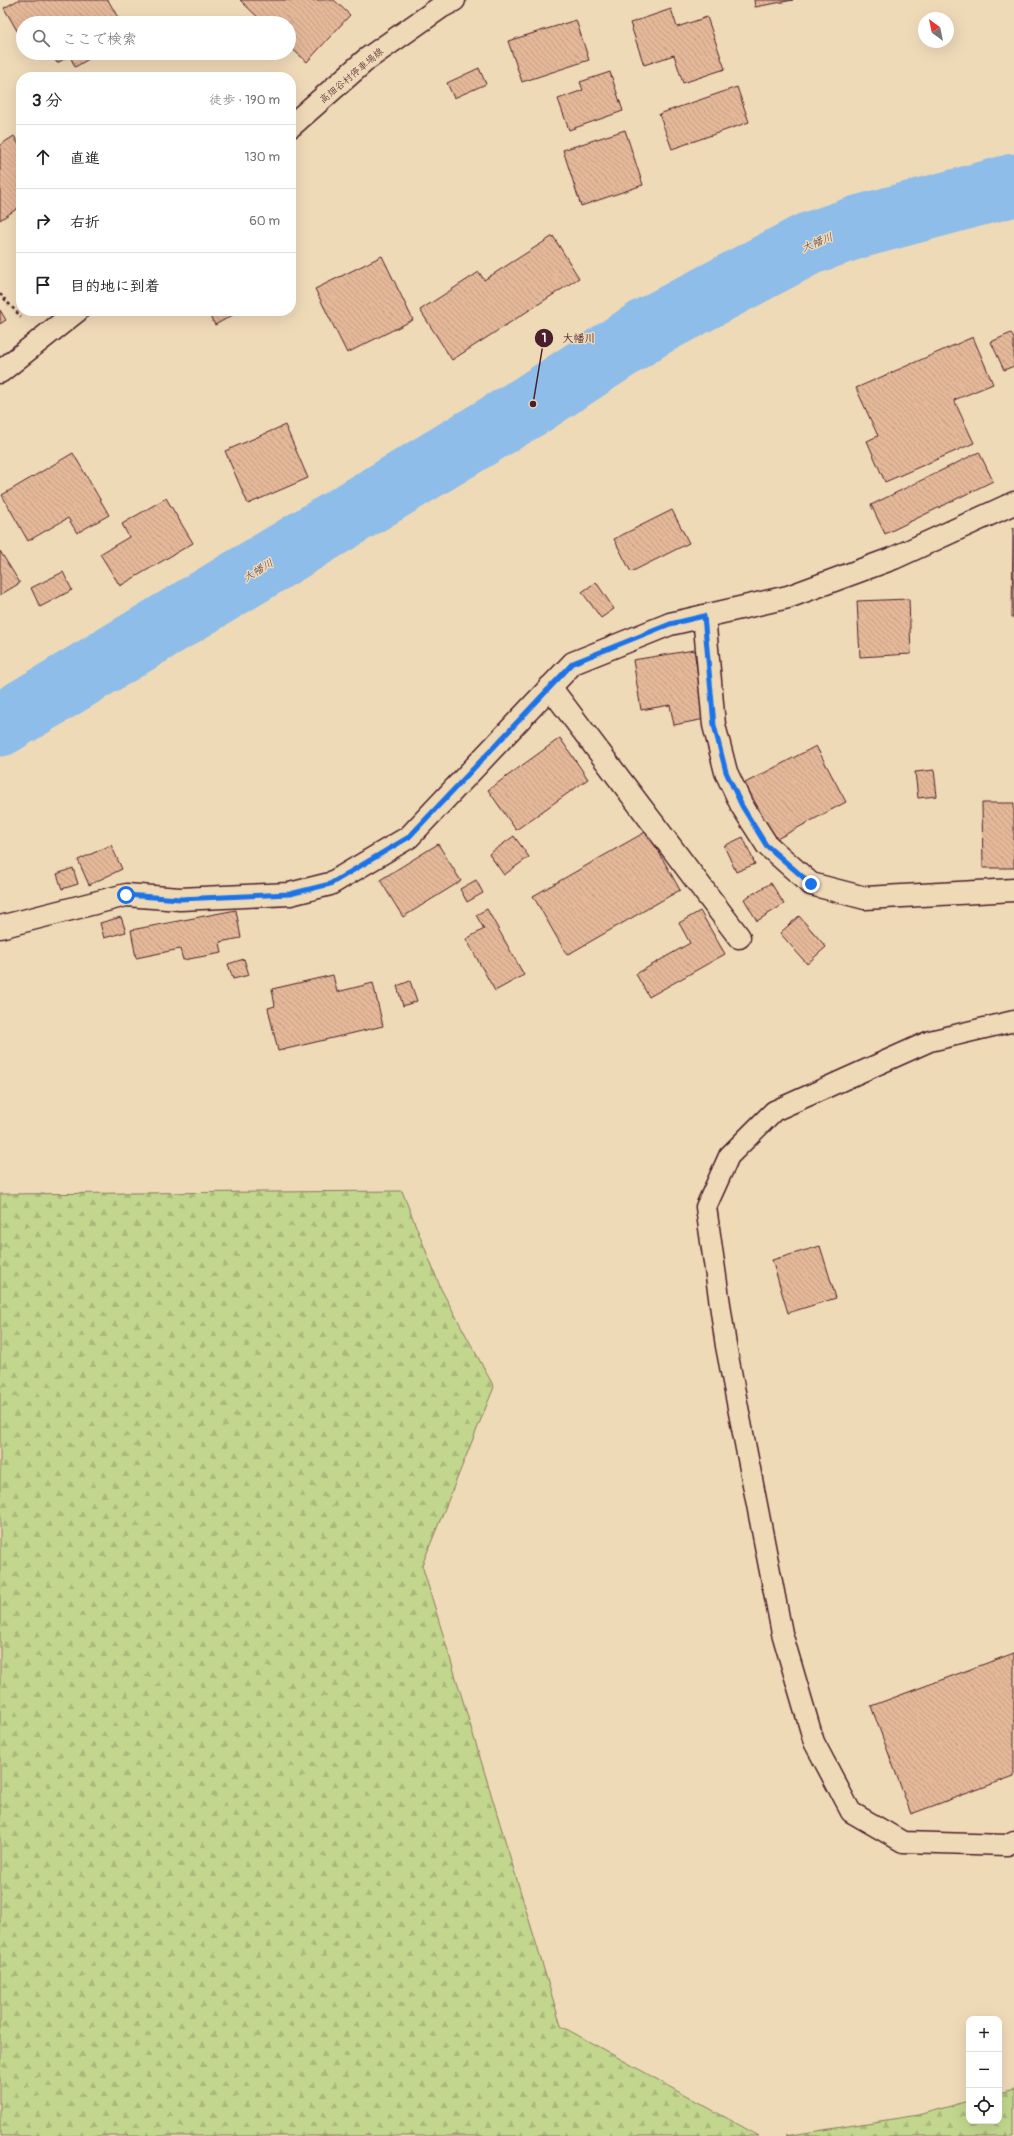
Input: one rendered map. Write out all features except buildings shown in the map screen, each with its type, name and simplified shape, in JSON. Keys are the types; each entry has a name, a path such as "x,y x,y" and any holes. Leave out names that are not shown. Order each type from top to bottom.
{"street":[{"name":"高畑谷村停車場線","path":"296,122 367,59 441,7 454,0"},
{"path":"0,372 71,316"},
{"path":"0,927 126,895 180,899 290,894 330,884 409,837 573,663 670,624 788,597 887,561 1014,503"},
{"path":"704,616 714,725 726,772 742,806 766,845 811,884 865,898 1014,890"},
{"path":"550,687 739,938"}],"lane":[{"path":"1014,1021 930,1041 774,1111 729,1156 706,1207 726,1346 781,1625 814,1742 851,1812 903,1842 1007,1845 1014,1841"}],"green space":[{"path":"402,1191 441,1289 494,1387 422,1565 561,2026 759,2136 0,2136 0,1194"},
{"path":"1014,2089 1014,2136 785,2136 918,2115 966,2102 966,2124 1002,2124 1002,2092"}],"waterway":[{"name":"大幡川","path":"0,725 533,404 651,327 808,244 858,227 1014,185"}],"place":[{"name":"大幡川","path":"533,404"}],"route":[{"path":"126,895 180,899 290,894 330,884 409,837 573,663 642,634 670,624 704,616 714,725 726,772 742,806 766,845 811,884"}]}
